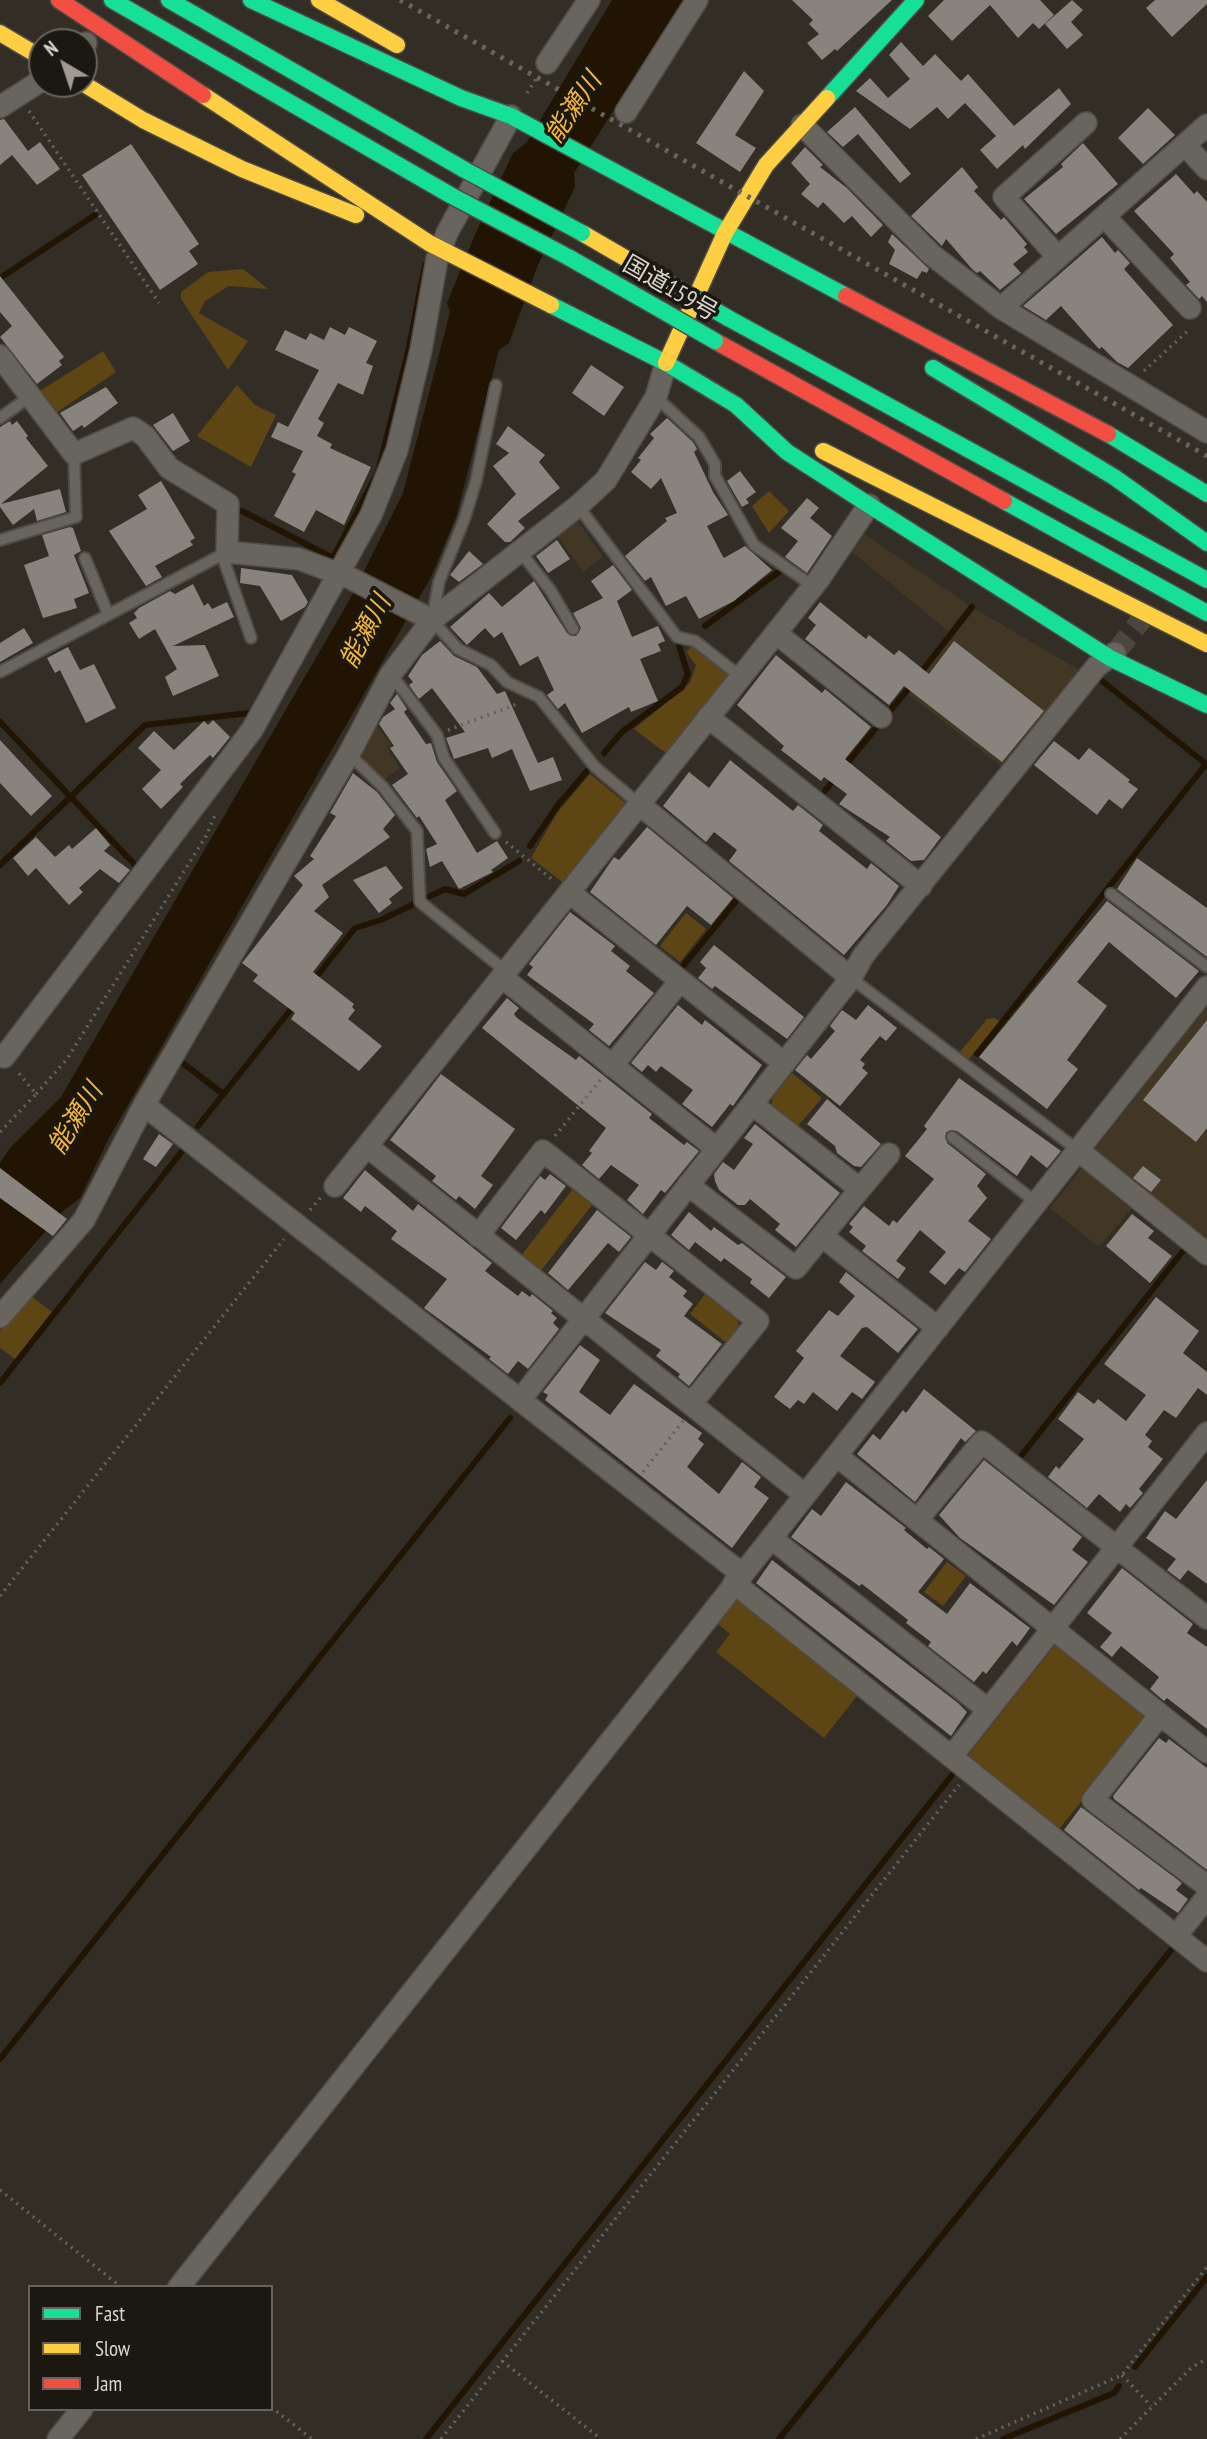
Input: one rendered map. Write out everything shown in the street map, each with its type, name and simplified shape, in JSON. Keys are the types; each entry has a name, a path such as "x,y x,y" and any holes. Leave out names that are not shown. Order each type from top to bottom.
{"main road":[{"path":"58,0 438,249"},
{"name":"国道159号","path":"111,0 452,196 568,257 1207,613"},
{"name":"国道159号","path":"169,0 728,318 1207,580"},
{"path":"251,0 461,98 510,117"},
{"path":"319,0 408,51"},
{"path":"666,363 725,233 766,164 912,1"},
{"path":"0,33 28,50"},
{"path":"441,70 510,117 1128,445 1207,494"},
{"path":"98,93 143,120 242,169 438,249 539,302 666,363 797,438 1207,644"},
{"path":"762,252 829,306"},
{"path":"924,363 1114,477 1207,543"},
{"path":"736,405 787,452 869,506 1113,655 1207,705"}],"street":[{"path":"547,63 589,0"},
{"path":"626,112 697,0"},
{"path":"9,101 28,89"},
{"path":"4,1057 252,730 344,576 397,450 438,249 510,117"},
{"path":"1058,257 1004,197 1086,123"},
{"path":"802,125 932,255 1001,308 1207,432"},
{"path":"1001,308 1207,125"},
{"path":"1185,145 1207,169"},
{"path":"1105,217 1191,318"},
{"path":"0,356 74,454 133,428 145,436 170,468 228,504 225,553 299,559 344,576 427,618"},
{"path":"0,1317 84,1220 144,1105 349,754 391,674 427,618 578,506 606,480 656,397 666,363"},
{"path":"335,1186 813,586 869,506"},
{"path":"776,633 881,717"},
{"path":"520,1400 851,978 863,956 1097,666 1113,655"},
{"path":"708,717 921,886"},
{"path":"639,804 851,978"},
{"path":"570,893 785,1063"},
{"path":"505,975 612,1066 717,1149"},
{"path":"612,1066 680,981"},
{"path":"181,2285 1207,987"},
{"path":"752,1104 860,1189"},
{"path":"144,1105 631,1488 970,1771 1207,1961"},
{"path":"368,1147 805,1495"},
{"path":"478,1236 543,1151 647,1236 758,1321 693,1405"},
{"path":"1079,1151 1207,1254"},
{"path":"688,1185 796,1268 889,1154"},
{"path":"822,1236 938,1328"},
{"path":"952,1756 1207,1433"},
{"path":"917,1520 982,1442 1207,1619"},
{"path":"837,1456 1207,1752"},
{"path":"771,1538 987,1709"},
{"path":"1160,1715 1093,1800 1207,1886"},
{"path":"1176,1936 1207,1897"},
{"path":"58,2439 80,2411"}],"lane":[{"path":"496,386 476,481 427,618 458,649 491,665 507,682 539,696 595,767 639,804"},
{"path":"0,418 29,397"},
{"path":"656,397 699,437 715,464 715,476 754,545 813,586"},
{"path":"0,540 76,517 74,454"},
{"path":"578,506 677,637 695,641 741,677"},
{"path":"519,550 551,592 573,629"},
{"path":"0,672 225,553 251,638"},
{"path":"85,558 107,614"},
{"path":"391,674 437,735 444,758 495,833"},
{"path":"349,754 383,787 417,831 420,896 505,975"},
{"path":"1111,894 1207,967"},
{"path":"851,978 1079,1151"},
{"path":"952,1137 1037,1203"}],"path":[{"path":"510,117 547,63"},
{"path":"9,101 159,303"},
{"path":"1128,386 1191,318"},
{"path":"437,735 539,696"},
{"path":"0,1132 67,1059 206,836 216,812"},
{"path":"495,833 570,893"},
{"path":"4,1057 36,1094"},
{"path":"543,1151 612,1066"},
{"path":"0,1596 295,1226 330,1186 335,1186"},
{"path":"631,1488 693,1405"},
{"path":"441,2439 970,1771"},
{"path":"0,2190 119,2285"},
{"path":"976,2439 1122,2375 1207,2267"},
{"path":"1120,2439 1192,2367 1207,2358"},
{"path":"502,2361 601,2439"},
{"path":"1122,2375 1151,2406"},
{"path":"273,2409 312,2439"}],"shaded area":[{"path":"243,269 268,289 229,286 205,301 199,313 248,341 228,370 181,299 181,292 208,272"},
{"path":"103,351 116,372 53,415 37,393"},
{"path":"237,385 255,405 276,415 251,467 197,436"},
{"path":"769,491 789,511 769,533 752,506"},
{"path":"576,519 603,557 583,572 555,533"},
{"path":"864,534 969,605 948,631 851,551"},
{"path":"975,609 1081,671 1004,768 908,694"},
{"path":"692,646 729,674 667,754 634,729 690,683 696,665 686,652"},
{"path":"373,721 391,744 387,747 400,768 382,781 356,750"},
{"path":"590,774 627,804 565,884 531,858 557,813"},
{"path":"686,913 706,929 680,962 660,946"},
{"path":"1207,1006 1207,1243 1093,1152"},
{"path":"987,1019 1000,1021 969,1059 960,1052"},
{"path":"792,1073 822,1098 796,1128 772,1107 772,1097"},
{"path":"1082,1168 1131,1209 1099,1247 1050,1208"},
{"path":"572,1190 592,1205 540,1272 520,1257"},
{"path":"706,1293 738,1319 739,1329 728,1344 690,1314"},
{"path":"31,1296 52,1312 15,1359 0,1348 0,1331"},
{"path":"947,1562 966,1576 943,1606 924,1592"},
{"path":"737,1598 860,1692 824,1738 716,1652 730,1634 717,1623"},
{"path":"1055,1645 1143,1715 1142,1725 1057,1832 966,1758"}],"water":[{"name":"能瀬川","path":"612,0 683,0 574,173 575,187 537,267 509,343 499,350 456,517 431,577 109,1138 80,1198 63,1211 0,1284 0,1163 10,1148 61,1097 350,599 403,493 450,312 447,303 477,230 513,153 527,142"}],"building":[{"path":"792,0 892,0 837,51 835,49 822,60 807,43 819,34 809,24 813,20"},
{"path":"944,0 1040,0 1054,15 1039,29 1033,23 1018,38 990,5 952,41 928,16"},
{"path":"1072,0 1083,10 1071,22 1083,35 1067,49 1045,24"},
{"path":"1155,0 1207,0 1207,4 1172,37 1146,8"},
{"path":"901,42 923,66 935,54 961,81 968,74 1014,126 1059,88 1071,104 1025,149 1023,145 997,169 980,150 996,136 965,103 948,119 937,107 910,129 856,91 870,78 888,98 910,79 889,55"},
{"path":"744,71 764,91 735,135 756,148 740,172 696,143"},
{"path":"855,107 911,174 900,183 858,134 843,147 827,132"},
{"path":"1148,108 1175,135 1143,164 1118,138"},
{"path":"4,119 28,151 40,142 60,169 37,185 12,155 0,165 0,120"},
{"path":"1083,143 1118,184 1056,234 1024,199 1063,167 1061,164"},
{"path":"131,144 199,244 189,251 198,264 160,290 82,175"},
{"path":"805,147 823,165 820,167 847,188 883,225 871,237 852,216 844,223 823,202 818,208 801,194 810,184 791,163"},
{"path":"962,167 978,187 974,191 1001,220 1004,217 1027,244 1024,247 1028,252 1013,264 1021,273 1000,290 980,271 977,273 972,269 946,239 942,246 911,216"},
{"path":"1176,174 1194,194 1197,191 1207,202 1207,302 1202,296 1199,299 1186,285 1190,282 1170,258 1174,254 1134,211"},
{"path":"892,234 929,269 927,273 922,271 917,279 889,264 895,250 888,242"},
{"path":"1102,237 1115,253 1118,250 1130,263 1124,269 1173,325 1128,368 1117,362 1102,347 1099,349 1061,306 1046,320 1023,306"},
{"path":"0,276 64,357 59,361 62,365 37,384 0,337 12,326 0,312"},
{"path":"330,327 345,335 349,327 377,341 366,363 373,366 363,395 338,383 318,419 324,423 317,436 332,444 330,448 371,467 344,525 316,510 304,532 274,516 296,474 292,472 303,451 271,437 278,422 288,427 319,370 275,350 285,330 306,340 310,333 324,340"},
{"path":"591,365 624,387 604,416 572,393"},
{"path":"106,387 118,403 84,428 82,425 73,431 60,413"},
{"path":"173,413 190,441 173,451 153,425"},
{"path":"667,418 693,442 697,449 694,452 713,492 728,515 707,526 724,558 745,546 772,570 734,601 699,619 686,596 666,606 651,577 645,581 625,556 667,521 665,518 677,513 661,478 651,489 631,472 654,438 650,434"},
{"path":"10,421 12,425 17,421 28,436 26,438 48,466 1,504 60,489 66,512 37,521 34,509 13,525 0,507 0,427"},
{"path":"508,426 545,455 539,462 560,488 518,521 525,528 510,542 505,542 487,524 516,494 493,466 509,453 496,444"},
{"path":"740,471 756,492 746,499 749,503 742,507 727,481"},
{"path":"161,481 195,538 190,541 193,545 155,566 162,577 146,586 109,531 147,509 138,495"},
{"path":"807,498 819,508 810,518 832,536 807,573 785,557 798,541 781,528"},
{"path":"73,528 81,551 74,555 89,593 74,599 77,608 43,618 24,565 49,556 42,535"},
{"path":"557,540 570,559 548,573 536,556"},
{"path":"469,551 483,564 459,582 450,575"},
{"path":"613,565 632,590 617,601 632,637 658,626 665,641 658,644 661,651 640,659 658,701 631,712 629,707 582,733 565,703 558,709 547,695 554,690 538,656 520,666 502,632 494,638 485,628 467,645 450,627 489,593 502,607 534,581 567,633 576,636 581,628 573,613 603,598 591,581"},
{"path":"241,568 292,575 308,602 305,607 281,621 260,586 240,583"},
{"path":"193,584 204,606 208,603 212,609 227,602 234,617 173,646 205,645 219,676 173,696 165,677 177,669 155,629 139,639 129,623 137,618 134,613 139,608 170,591 175,594"},
{"path":"820,602 866,639 869,635 894,655 899,650 929,674 954,641 1044,711 1002,762 904,686 889,705 805,639 816,625 808,618"},
{"path":"24,628 33,643 0,662 0,643"},
{"path":"440,641 454,656 477,667 497,694 505,691 538,763 553,757 562,780 530,791 512,749 492,758 488,748 454,759 446,738 465,732 432,688 419,699 409,685 413,682 408,676 422,655"},
{"path":"68,647 80,670 94,664 116,708 86,723 60,670 55,673 47,658"},
{"path":"776,655 822,693 825,689 871,727 845,759 941,837 924,860 911,861 886,841 890,837 839,804 847,794 824,777 821,781 781,750 784,746 737,705"},
{"path":"397,694 407,709 404,712 426,744 431,743 437,762 457,791 445,800 477,853 497,841 508,858 491,870 493,872 459,889 442,861 430,867 426,849 437,844 419,816 417,818 392,785 408,774 390,748 394,746 379,724 383,717 395,709 390,703"},
{"path":"213,720 230,737 213,758 210,755 180,784 183,787 161,809 142,789 161,770 138,748 154,731 174,750 204,721 208,725"},
{"path":"0,740 52,796 31,816 0,783"},
{"path":"1054,741 1079,760 1089,748 1138,789 1122,809 1109,799 1097,815 1034,765"},
{"path":"730,760 793,811 798,805 823,825 819,831 867,869 871,863 899,886 887,905 844,955 729,861 737,850 714,832 706,842 663,806 689,772 709,788"},
{"path":"353,773 377,792 395,815 383,829 390,837 322,885 329,897 314,911 343,933 313,972 354,1004 352,1007 355,1010 348,1019 382,1046 359,1071 291,1019 295,1013 253,981 258,975 242,963 303,885 294,876 314,859 310,856 336,816 330,813"},
{"path":"647,827 733,898 711,925 687,906 656,945 590,892 614,857 619,860"},
{"path":"96,828 110,845 104,851 130,870 119,883 100,869 79,888 83,892 69,905 36,868 28,876 13,858 36,837 55,857 69,845 72,849"},
{"path":"1137,858 1207,908 1207,957 1117,889"},
{"path":"386,866 403,888 389,899 392,903 379,913 353,880"},
{"path":"1107,901 1199,971 1176,998 1109,942 1077,982 1107,1006 1067,1060 1078,1069 1047,1109 979,1057"},
{"path":"570,912 615,946 611,951 630,966 626,971 654,993 609,1046 589,1030 594,1024 527,975 533,967 529,964"},
{"path":"714,945 804,1017 787,1039 715,986 712,989 698,978 706,968 700,962"},
{"path":"507,998 519,1008 514,1014 517,1018 576,1060 579,1056 652,1114 649,1118 684,1145 687,1142 699,1151 665,1193 661,1190 643,1214 627,1200 639,1185 611,1165 599,1179 582,1165 606,1128 482,1028"},
{"path":"678,1005 702,1025 705,1020 762,1065 733,1106 730,1104 712,1127 682,1104 693,1090 661,1066 656,1072 648,1065 642,1072 631,1063"},
{"path":"868,1005 897,1028 886,1041 880,1036 860,1060 865,1064 862,1068 868,1073 840,1106 795,1070 807,1055 811,1059 835,1031 830,1026 842,1010 856,1020"},
{"path":"1207,1020 1207,1128 1196,1142 1143,1100"},
{"path":"441,1074 515,1129 481,1176 493,1185 475,1209 459,1196 456,1200 432,1181 436,1176 390,1140"},
{"path":"959,1078 1061,1151 1047,1168 1031,1155 1017,1176 957,1131 946,1132 947,1143 986,1174 977,1186 987,1198 968,1221 991,1239 965,1272 959,1268 945,1285 929,1272 946,1252 920,1230 896,1261 906,1268 898,1279 862,1251 866,1246 849,1232 853,1227 849,1224 864,1206 889,1226 893,1220 897,1223 934,1179 905,1156 927,1129 924,1126"},
{"path":"827,1099 881,1144 861,1167 854,1166 837,1153 835,1146 807,1124"},
{"path":"755,1124 840,1193 796,1247 775,1230 780,1224 750,1199 745,1205 738,1205 719,1190 715,1181 714,1174 723,1162 734,1170 753,1144 744,1138"},
{"path":"159,1134 173,1144 156,1167 143,1159"},
{"path":"1143,1166 1161,1180 1151,1192 1133,1178"},
{"path":"0,1168 67,1219 53,1236 0,1198"},
{"path":"365,1170 413,1211 418,1204 492,1263 485,1271 518,1296 522,1291 530,1297 532,1294 553,1311 551,1313 557,1318 553,1323 559,1329 528,1369 518,1361 508,1374 489,1359 491,1357 424,1308 447,1279 391,1239 397,1231 365,1206 361,1212 343,1198"},
{"path":"550,1174 566,1186 545,1214 541,1210 516,1240 501,1228 540,1176 545,1180"},
{"path":"597,1210 631,1237 619,1252 608,1243 568,1290 548,1273"},
{"path":"689,1212 711,1231 714,1227 738,1245 742,1243 786,1277 769,1298 750,1283 752,1279 724,1258 721,1262 695,1242 689,1250 671,1235"},
{"path":"1132,1214 1154,1231 1148,1238 1172,1256 1150,1283 1106,1246"},
{"path":"645,1262 656,1270 662,1262 674,1271 669,1277 687,1291 683,1296 693,1304 684,1316 722,1344 689,1386 678,1377 680,1374 656,1356 661,1350 605,1313"},
{"path":"846,1272 918,1329 898,1353 867,1327 862,1328 840,1356 875,1382 862,1399 852,1392 837,1411 813,1392 804,1404 798,1400 790,1409 774,1397 804,1358 796,1351 829,1310 838,1316 855,1296 839,1282"},
{"path":"1156,1297 1199,1331 1183,1353 1207,1372 1207,1395 1198,1388 1176,1418 1164,1410 1145,1435 1152,1441 1148,1447 1163,1459 1139,1489 1143,1493 1130,1508 1126,1504 1120,1512 1099,1494 1087,1508 1048,1477 1056,1466 1059,1469 1084,1439 1058,1419 1078,1392 1094,1404 1098,1399 1126,1421 1146,1395 1104,1364"},
{"path":"580,1345 600,1360 579,1392 610,1415 634,1384 702,1433 698,1439 704,1444 687,1467 719,1494 742,1462 761,1477 754,1487 769,1498 732,1548 545,1400 548,1395 543,1392"},
{"path":"924,1389 976,1431 965,1442 961,1438 915,1502 857,1454 873,1434 880,1440 903,1410 906,1413"},
{"path":"984,1460 1082,1537 1072,1550 1088,1562 1054,1605 960,1538 939,1515"},
{"path":"1207,1480 1207,1584 1188,1570 1180,1580 1167,1570 1176,1559 1146,1538 1165,1511 1176,1519"},
{"path":"846,1482 906,1528 904,1530 927,1549 929,1547 944,1559 918,1592 947,1614 970,1583 1030,1628 1017,1646 1012,1641 986,1674 983,1671 974,1682 928,1646 931,1642 906,1623 908,1620 862,1584 859,1586 791,1537 812,1509 821,1516"},
{"path":"772,1560 958,1703 967,1712 951,1736 756,1583"},
{"path":"1122,1568 1193,1624 1187,1633 1207,1647 1207,1729 1167,1698 1164,1701 1150,1689 1159,1677 1121,1646 1112,1657 1100,1647 1112,1633 1087,1613"},
{"path":"1159,1738 1166,1743 1169,1739 1207,1768 1207,1870 1114,1799 1113,1796"},
{"path":"1081,1807 1182,1883 1176,1890 1188,1899 1178,1913 1141,1888 1139,1890 1064,1830"}],"waterway":[{"path":"0,278 95,215"},
{"path":"242,511 333,558 378,472 408,352 425,265"},
{"path":"705,626 780,571"},
{"path":"919,675 972,607"},
{"path":"604,753 622,732 682,687 688,674 679,646"},
{"path":"977,1054 1206,764 1102,681"},
{"path":"844,767 913,683"},
{"path":"0,865 145,725 249,713"},
{"path":"0,722 136,866"},
{"path":"530,846 558,805 587,771"},
{"path":"825,791 835,778"},
{"path":"313,981 355,928 381,920 445,889 464,894 519,861"},
{"path":"683,966 736,901"},
{"path":"198,1126 296,1003"},
{"path":"184,1064 223,1094"},
{"path":"0,1383 183,1150"},
{"path":"1021,1456 1183,1251"},
{"path":"0,2059 510,1418"},
{"path":"426,2439 952,1775"},
{"path":"779,2439 1175,1945"},
{"path":"1135,2367 1207,2277"},
{"path":"1003,2439 1114,2393 1119,2386"}],"tunnel":[{"path":"1115,653 1151,608"}],"railway":[{"path":"400,0 1207,456"}],"traffic: fast":[{"path":"112,0 452,196"},
{"path":"169,0 465,170"},
{"path":"251,0 461,98 511,116 846,296"},
{"path":"827,98 916,0"},
{"path":"465,170 582,233"},
{"path":"452,196 568,257"},
{"path":"568,257 663,311"},
{"path":"675,287 728,318"},
{"path":"551,305 666,363 736,405 787,452 869,505 1110,658 1207,705"},
{"path":"663,311 715,341"},
{"path":"728,318 1207,580"},
{"path":"933,368 1114,477 1207,543"},
{"path":"1108,434 1207,494"},
{"path":"1004,501 1207,613"}],"traffic: slow":[{"path":"319,0 397,45"},
{"path":"0,33 28,50"},
{"path":"98,93 143,120 242,169 356,215"},
{"path":"203,95 429,243 551,305"},
{"path":"666,363 725,233 766,165 827,98"},
{"path":"582,233 675,287"},
{"path":"823,451 1207,644"}],"traffic: jam":[{"path":"59,0 203,95"},
{"path":"846,296 1108,434"},
{"path":"715,341 1004,501"}]}
